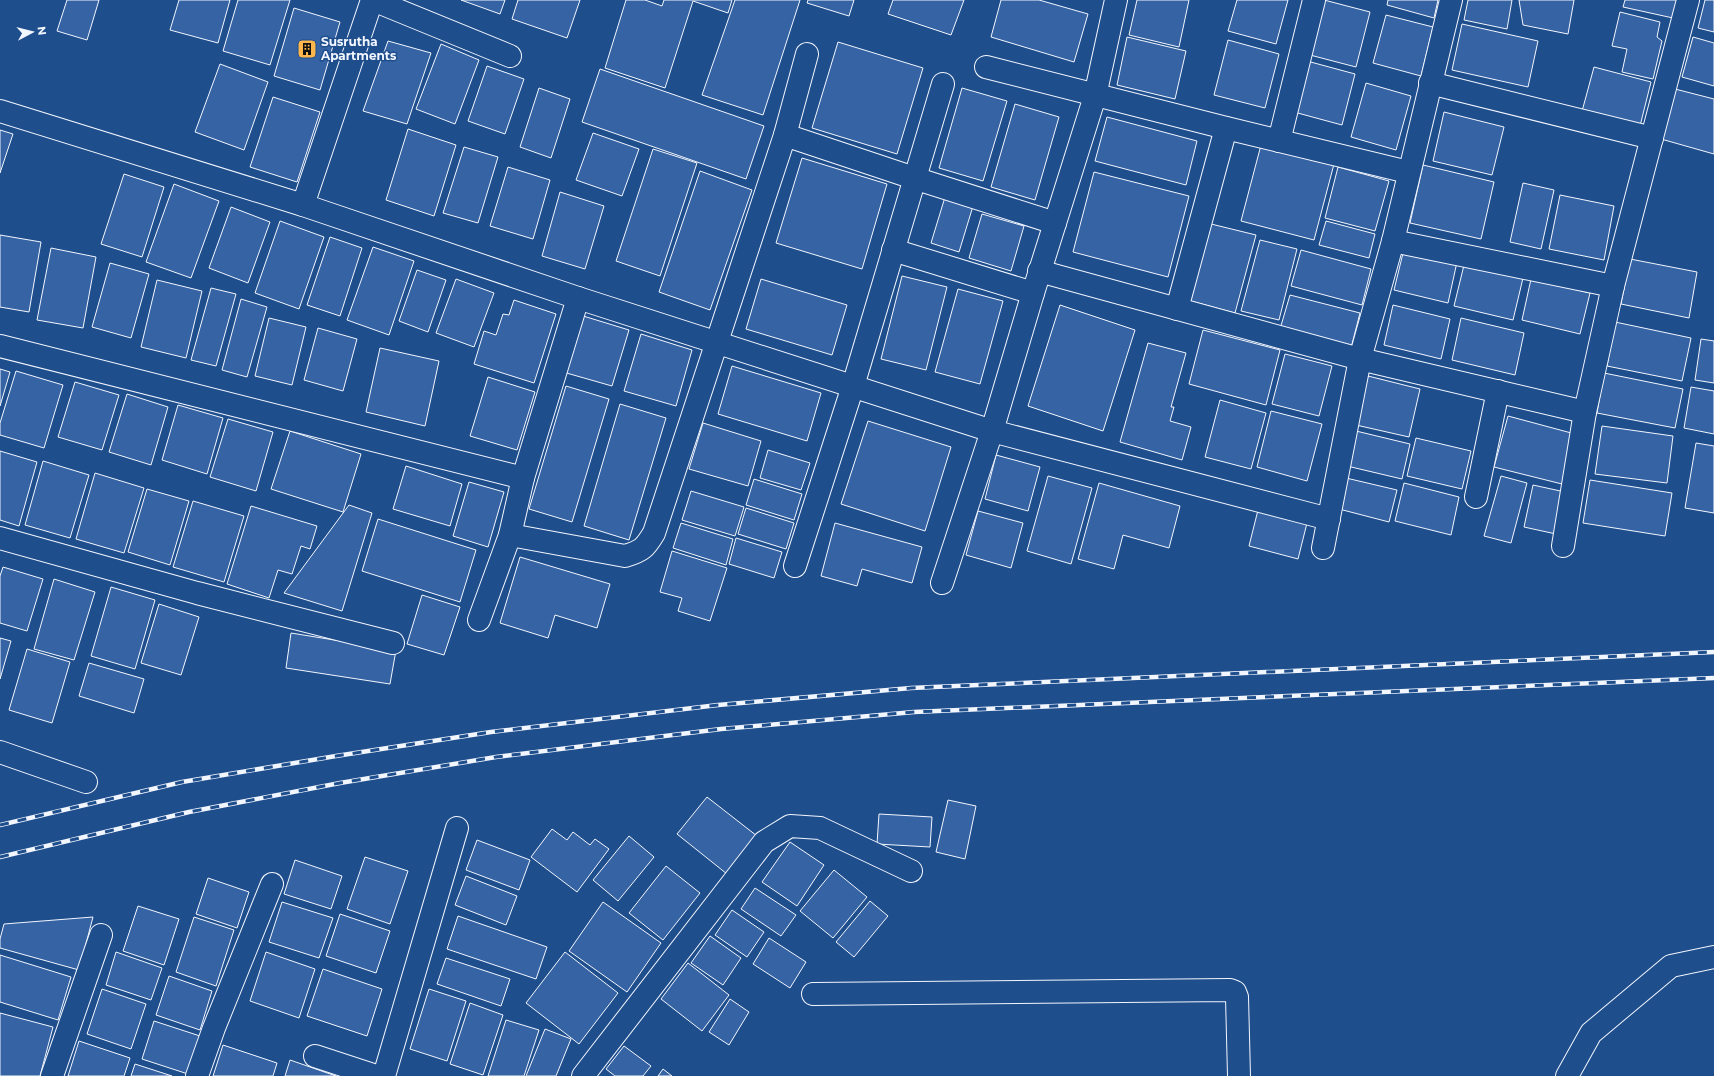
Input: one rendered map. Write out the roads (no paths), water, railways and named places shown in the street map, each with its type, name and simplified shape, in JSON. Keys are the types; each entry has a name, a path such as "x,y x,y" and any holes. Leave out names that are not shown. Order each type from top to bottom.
{"street":[{"path":"303,205 373,0 510,56"},
{"path":"942,583 992,431 1033,293 1095,96 1116,0"},
{"path":"1279,141 1314,0"},
{"path":"1323,548 1360,359 1393,241 1408,172 1451,0"},
{"path":"1563,546 1585,412 1613,286 1688,0"},
{"path":"510,535 626,556 637,553 645,548 654,534 785,135 807,54"},
{"path":"986,67 1095,96 1408,172"},
{"path":"1430,83 1652,138"},
{"path":"795,566 853,386 943,84"},
{"path":"0,112 303,205 578,298 992,431 1329,519"},
{"path":"1177,309 1226,128"},
{"path":"785,135 1055,223"},
{"path":"1393,241 1613,286"},
{"path":"893,250 1033,293"},
{"path":"1040,272 1360,359 1585,412"},
{"path":"479,620 510,535 523,478 578,298"},
{"path":"0,346 523,478"},
{"path":"1476,497 1498,391"},
{"path":"0,538 197,594 393,643"},
{"path":"0,752 86,782"},
{"path":"583,1076 764,842 790,826 820,828 911,871"},
{"path":"384,1076 457,828"},
{"path":"197,1076 214,1028 272,884"},
{"path":"52,1076 102,935"},
{"path":"1567,1076 1591,1033 1671,966 1714,957"},
{"path":"813,994 1230,990 1235,992 1237,997 1239,1076"},
{"path":"315,1056 376,1076"}],"railway":[{"path":"0,825 182,782 336,756 491,732 718,705 911,688 1714,652"},
{"path":"0,857 189,812 340,783 496,757 721,729 914,712 1714,678"}],"place":[{"name":"Susrutha Apartments","path":"307,49"}]}
